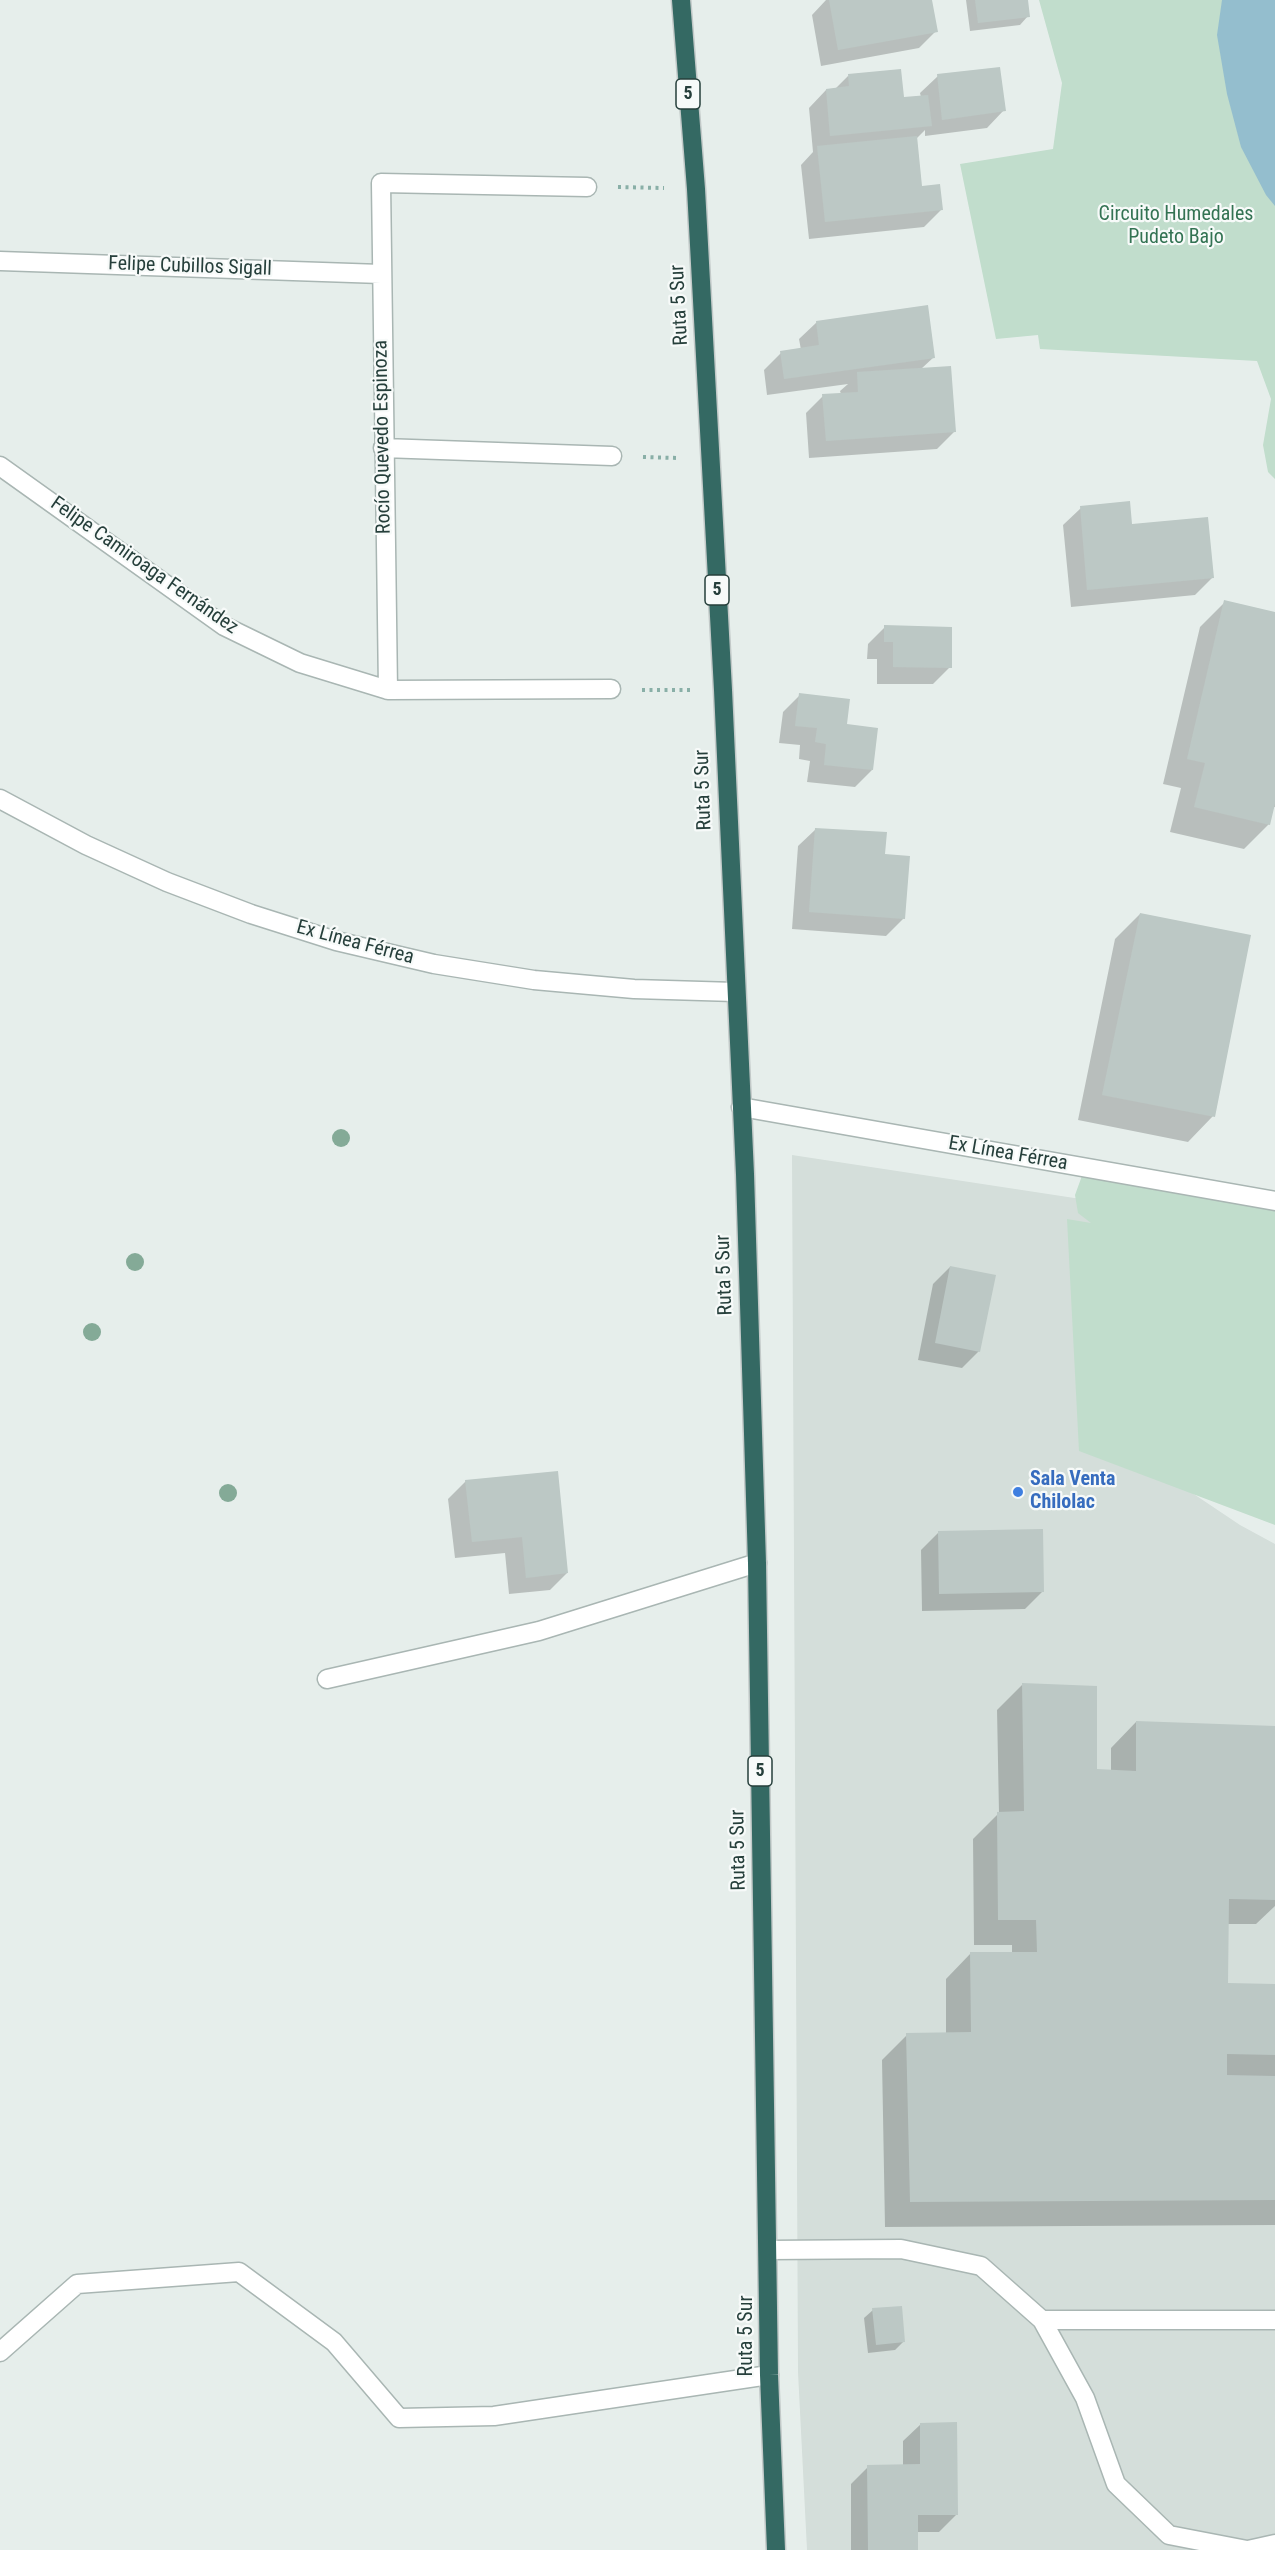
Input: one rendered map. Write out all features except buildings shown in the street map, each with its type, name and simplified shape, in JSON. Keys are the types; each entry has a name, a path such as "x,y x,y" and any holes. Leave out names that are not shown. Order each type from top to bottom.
{"highway":[{"name":"Ruta 5 Sur","path":"681,0 696,189 711,459 741,1107 757,1563 769,2250 769,2374 776,2550"}],"street":[{"name":"Rocío Quevedo Espinoza","path":"388,690 381,183 587,187"},
{"name":"Felipe Cubillos Sigall","path":"0,261 381,274"},
{"path":"383,448 612,456"},
{"name":"Felipe Camiroaga Fernández","path":"0,466 224,626 300,663 388,690 611,689"},
{"name":"Ex Línea Férrea","path":"0,799 86,845 167,882 250,914 336,940 434,964 534,980 634,989 735,992"},
{"name":"Ex Línea Férrea","path":"741,1107 1275,1201"},
{"path":"327,1679 539,1631 757,1563"},
{"path":"769,2250 901,2249 981,2266 1042,2320 1085,2398 1116,2484 1169,2535 1248,2550 1275,2544"},
{"path":"0,2352 76,2284 239,2272 334,2342 399,2418 494,2416 769,2374"},
{"path":"1042,2320 1275,2320"}],"path":[{"path":"587,187 696,189"},
{"path":"612,456 711,459"},
{"path":"611,689 723,690"}],"shaded area":[{"path":"792,1155 1140,1208 1134,1454 1240,1525 1275,1544 1275,2550 807,2550 798,2372"}],"green space":[{"name":"Circuito Humedales Pudeto Bajo","path":"1039,0 1275,0 1275,479 1268,472 1263,445 1271,399 1257,361 1040,349 1038,335 996,339 960,164 1053,149 1062,83"},
{"path":"1083,1173 1275,1210 1275,1525 1079,1451 1067,1219 1091,1223 1078,1213 1075,1195"}],"water":[{"path":"1222,0 1275,0 1275,206 1266,195 1241,147 1227,94 1217,35"}],"place":[{"name":"Sala Venta Chilolac","path":"1018,1492"}]}
